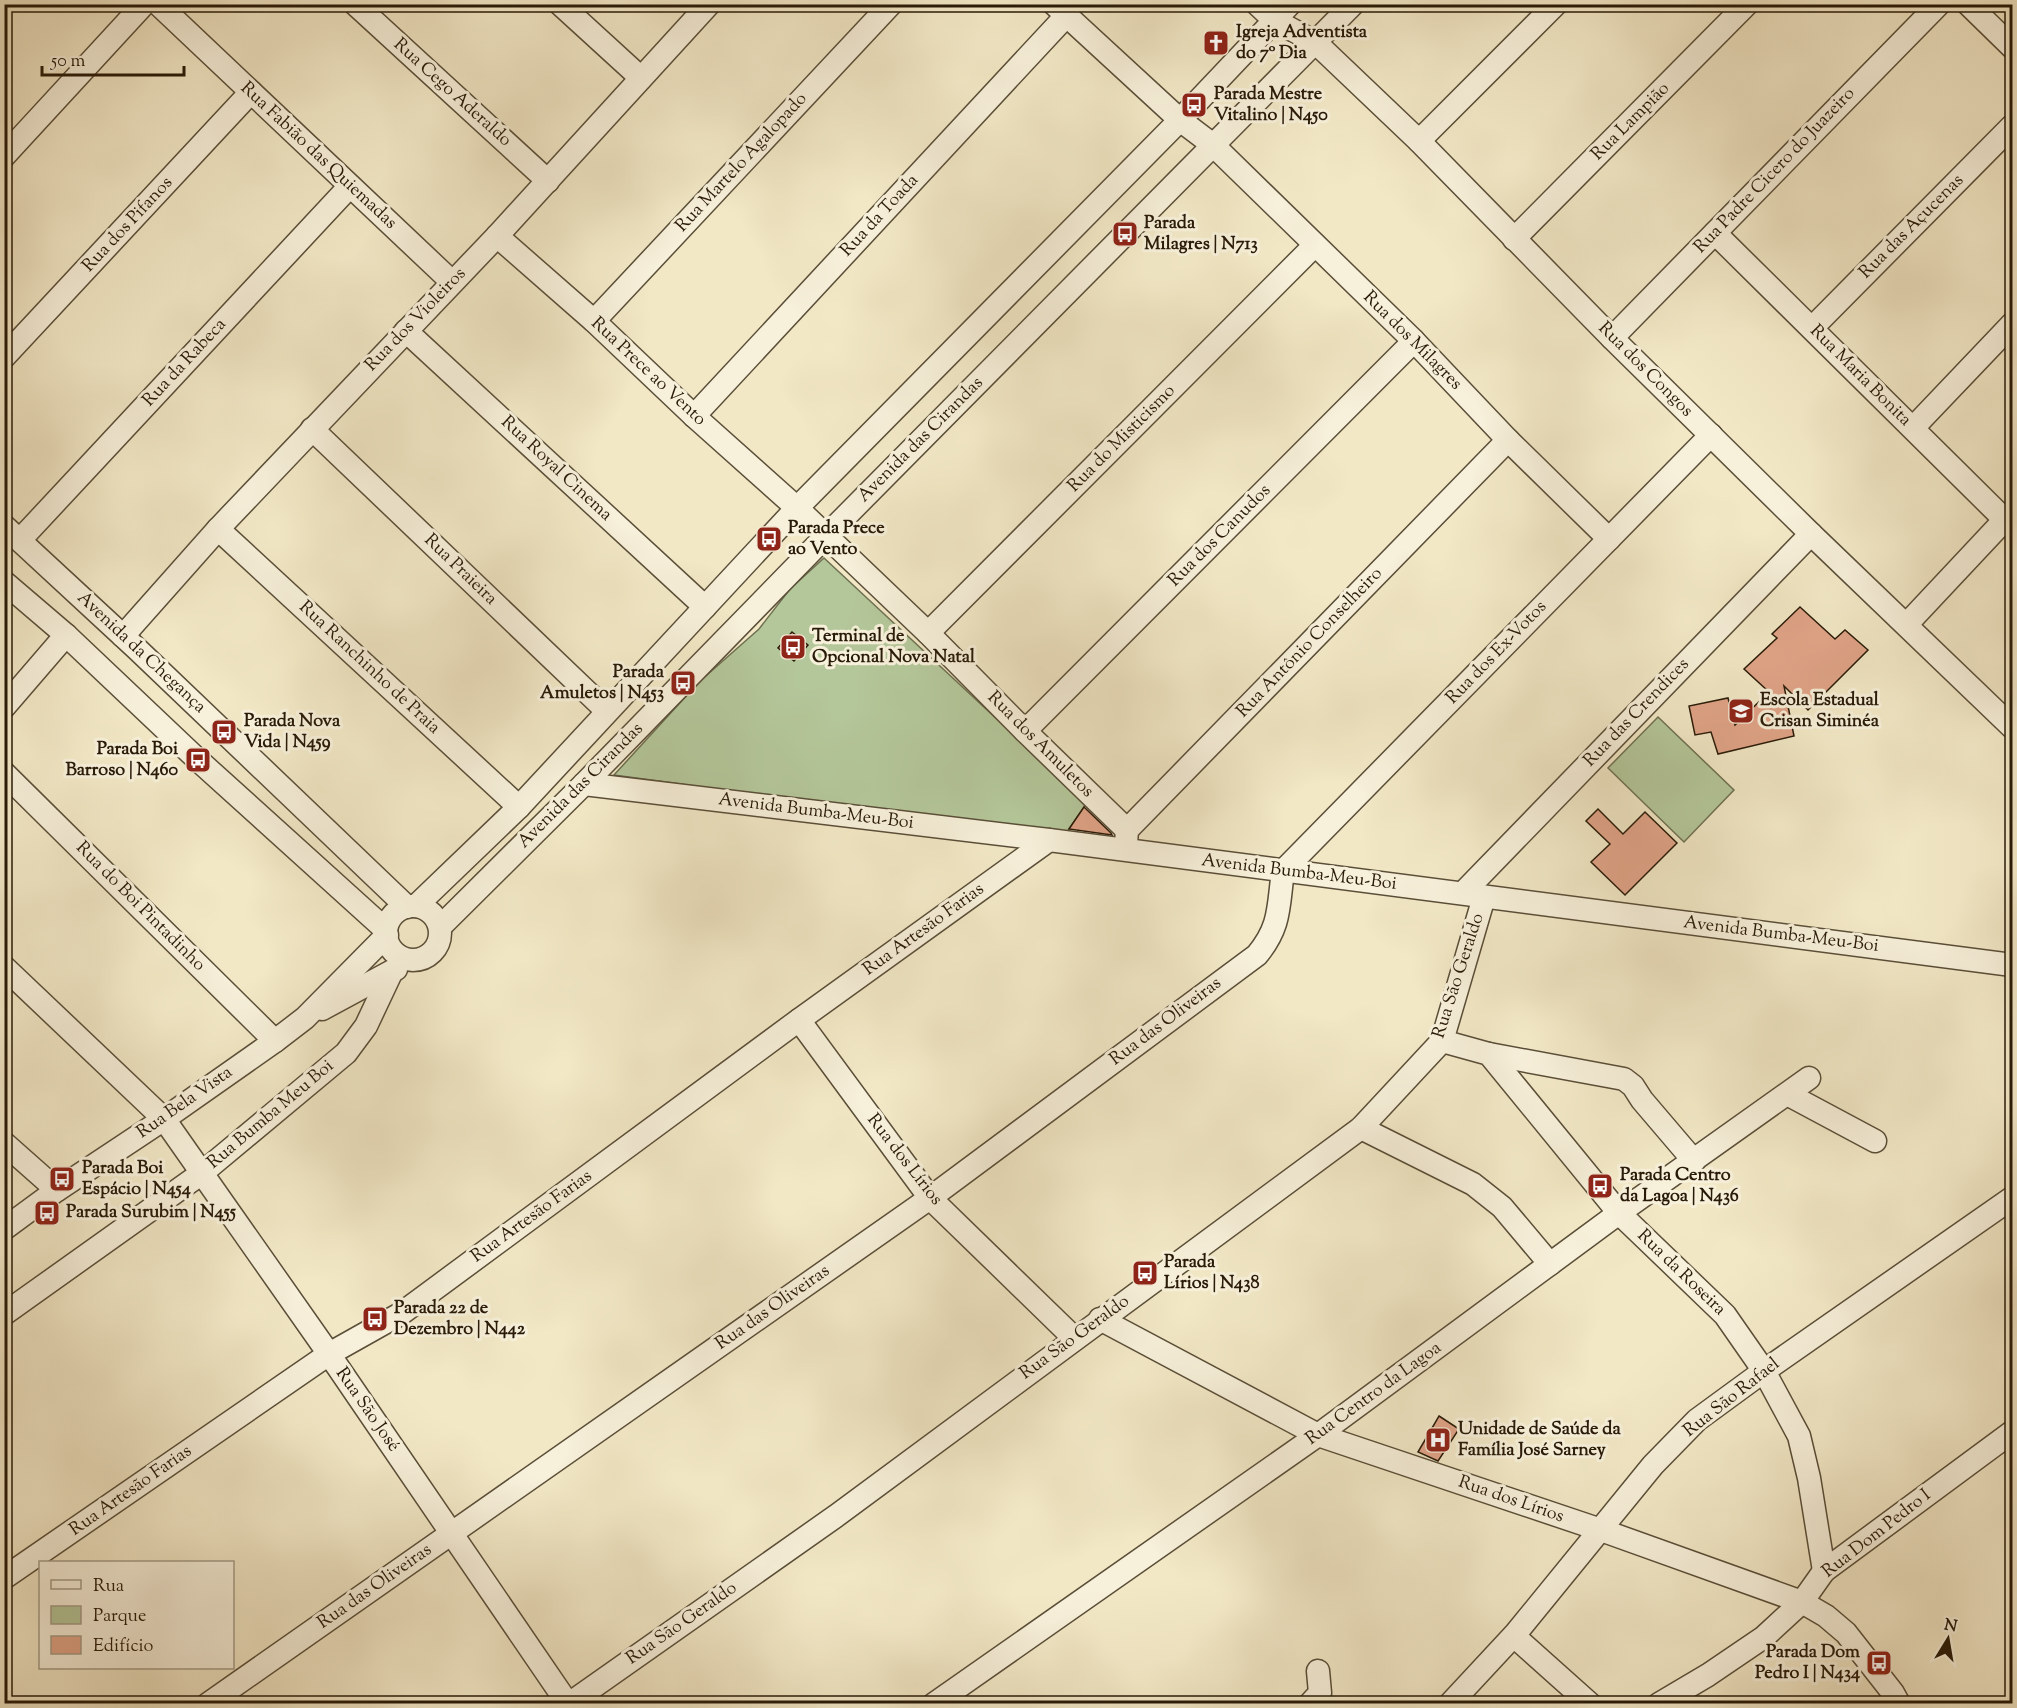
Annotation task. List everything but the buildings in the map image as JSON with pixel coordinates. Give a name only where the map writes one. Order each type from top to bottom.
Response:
[{"type":"street","points":[[4,156],[144,4]]},
{"type":"street","name":"Rua Fabião das Quiemadas","points":[[158,4],[452,282]]},
{"type":"street","name":"Rua Cego Aderaldo","points":[[355,4],[548,181]]},
{"type":"street","points":[[560,4],[642,78]]},
{"type":"street","name":"Rua dos Violeiros","points":[[123,636],[218,529],[497,236],[709,4]]},
{"type":"street","name":"Rua Martelo Agalopado","points":[[594,321],[891,4]]},
{"type":"street","name":"Rua dos Congos","points":[[1257,4],[1282,12],[1419,141],[1612,338],[1810,534],[2010,721]]},
{"type":"street","name":"Avenida das Cirandas","points":[[440,927],[584,784],[825,536],[1353,4]]},
{"type":"street","points":[[1419,141],[1556,4]]},
{"type":"street","name":"Rua Lampião","points":[[1514,239],[1747,4]]},
{"type":"street","name":"Rua Padre Cicero do Juazeiro","points":[[1612,338],[1939,4]]},
{"type":"street","points":[[1968,4],[2013,47]]},
{"type":"street","name":"Rua dos Milagres","points":[[1060,10],[1180,120],[1213,145],[1414,341],[1508,440],[1609,539]]},
{"type":"street","name":"Rua da Toada","points":[[694,416],[1060,10]]},
{"type":"street","name":"Avenida das Cirandas","points":[[411,906],[519,807],[797,508],[1180,120],[1282,12]]},
{"type":"street","name":"Rua dos Pifanos","points":[[4,357],[251,92]]},
{"type":"street","name":"Rua das Açucenas","points":[[1812,328],[2013,126]]},
{"type":"street","name":"Rua da Rabeca","points":[[12,533],[350,186]]},
{"type":"street","name":"Rua Maria Bonita","points":[[1714,233],[1914,428],[2009,516]]},
{"type":"street","name":"Rua Prece ao Vento","points":[[497,236],[594,321],[694,416],[797,508]]},
{"type":"street","name":"Rua do Misticismo","points":[[928,633],[1315,245]]},
{"type":"street","points":[[1914,428],[2013,324]]},
{"type":"street","name":"Rua Royal Cinema","points":[[406,331],[705,607]]},
{"type":"street","name":"Rua dos Canudos","points":[[1025,731],[1414,341]]},
{"type":"street","name":"Rua Praieira","points":[[312,429],[608,711]]},
{"type":"street","name":"Rua dos Ex-Votos","points":[[1283,871],[1711,435]]},
{"type":"street","name":"Rua Antônio Conselheiro","points":[[1126,841],[1508,440]]},
{"type":"street","name":"Rua dos Amuletos","points":[[797,508],[928,633],[1025,731],[1126,841]]},
{"type":"street","points":[[1907,624],[2009,516]]},
{"type":"street","name":"Rua Ranchinho de Praia","points":[[218,529],[519,807]]},
{"type":"street","name":"Avenida da Chegança","points":[[12,533],[411,906]]},
{"type":"street","name":"Rua das Crendices","points":[[1473,895],[1810,534]]},
{"type":"street","points":[[4,582],[66,635],[198,760],[387,932]]},
{"type":"street","points":[[4,707],[66,635]]},
{"type":"street","points":[[84,652],[123,636]]},
{"type":"street","points":[[109,676],[123,636]]},
{"type":"street","name":"Rua do Boi Pintadinho","points":[[4,773],[275,1041]]},
{"type":"street","name":"Avenida Bumba-Meu-Boi","points":[[584,784],[1049,840],[1126,841],[1283,871],[2013,964]]},
{"type":"street","name":"Rua Artesão Farias","points":[[4,1578],[329,1354],[402,1313],[799,1020],[1049,840]]},
{"type":"street","name":"Rua das Oliveiras","points":[[208,1704],[930,1198],[1257,955],[1269,940],[1276,925],[1283,871]]},
{"type":"street","name":"Rua São Geraldo","points":[[568,1704],[836,1516],[1361,1128],[1442,1041],[1473,895]]},
{"type":"street","points":[[305,1018],[400,966],[432,953],[439,944],[440,927],[434,914],[425,908],[411,906],[394,913],[388,922],[388,943],[400,966]]},
{"type":"street","points":[[305,1018],[387,932]]},
{"type":"street","name":"Rua Bumba Meu Boi","points":[[4,1314],[202,1173],[346,1053],[366,1026],[400,966]]},
{"type":"street","name":"Rua São José","points":[[4,967],[164,1119],[329,1354],[568,1704]]},
{"type":"street","name":"Rua Bela Vista","points":[[4,1229],[305,1018]]},
{"type":"street","name":"Rua dos Lírios","points":[[799,1020],[930,1198],[1074,1338]]},
{"type":"street","points":[[1442,1041],[1489,1054],[1624,1079],[1633,1086],[1642,1100],[1694,1161]]},
{"type":"street","name":"Rua da Roseira","points":[[1489,1054],[1619,1213],[1725,1315],[1764,1371],[1798,1436],[1809,1478],[1824,1571]]},
{"type":"street","name":"Rua Centro da Lagoa","points":[[934,1704],[1318,1435],[1619,1213],[1789,1095],[1809,1078]]},
{"type":"street","points":[[1789,1095],[1875,1141]]},
{"type":"street","points":[[1361,1128],[1473,1184],[1502,1207],[1550,1264]]},
{"type":"street","points":[[4,1143],[57,1190]]},
{"type":"street","name":"Rua São Rafael","points":[[1450,1704],[1514,1636],[1673,1443],[1698,1420],[1764,1371],[2013,1198]]},
{"type":"street","name":"Rua dos Lírios","points":[[1100,1319],[1318,1435],[1601,1530],[1802,1602],[1826,1616],[1846,1633],[1899,1704]]},
{"type":"street","name":"Rua Dom Pedro I","points":[[1659,1704],[1708,1675],[1764,1637],[1802,1602],[1824,1571],[2013,1432]]},
{"type":"street","points":[[1514,1636],[1590,1704]]},
{"type":"street","points":[[1310,1704],[1320,1693],[1318,1671]]},
{"type":"green space","points":[[824,558],[1087,803],[1064,836],[614,775],[699,682],[759,629],[790,589]]},
{"type":"green space","points":[[1658,717],[1734,790],[1684,842],[1608,768]]},
{"type":"place","name":"Igreja Adventista do 7º Dia","points":[[1216,43]]},
{"type":"place","name":"Parada Mestre Vitalino | N450","points":[[1194,105]]},
{"type":"place","name":"Parada Milagres | N713","points":[[1125,234]]},
{"type":"place","name":"Parada Prece ao Vento","points":[[769,539]]},
{"type":"place","name":"Terminal de Opcional Nova Natal","points":[[793,647]]},
{"type":"place","name":"Parada Amuletos | N453","points":[[683,683]]},
{"type":"place","name":"Escola Estadual Crisan Siminéa","points":[[1741,711]]},
{"type":"place","name":"Parada Nova Vida | N459","points":[[224,732]]},
{"type":"place","name":"Parada Boi Barroso | N460","points":[[198,760]]},
{"type":"place","name":"Parada Boi Espácio | N454","points":[[62,1179]]},
{"type":"place","name":"Parada Centro da Lagoa | N436","points":[[1600,1186]]},
{"type":"place","name":"Parada Surubim | N455","points":[[47,1213]]},
{"type":"place","name":"Parada Lírios | N438","points":[[1145,1273]]},
{"type":"place","name":"Parada 22 de Dezembro | N442","points":[[375,1319]]},
{"type":"place","name":"Unidade de Saúde da Família José Sarney","points":[[1438,1440]]},
{"type":"place","name":"Parada Dom Pedro I | N434","points":[[1879,1663]]}]
